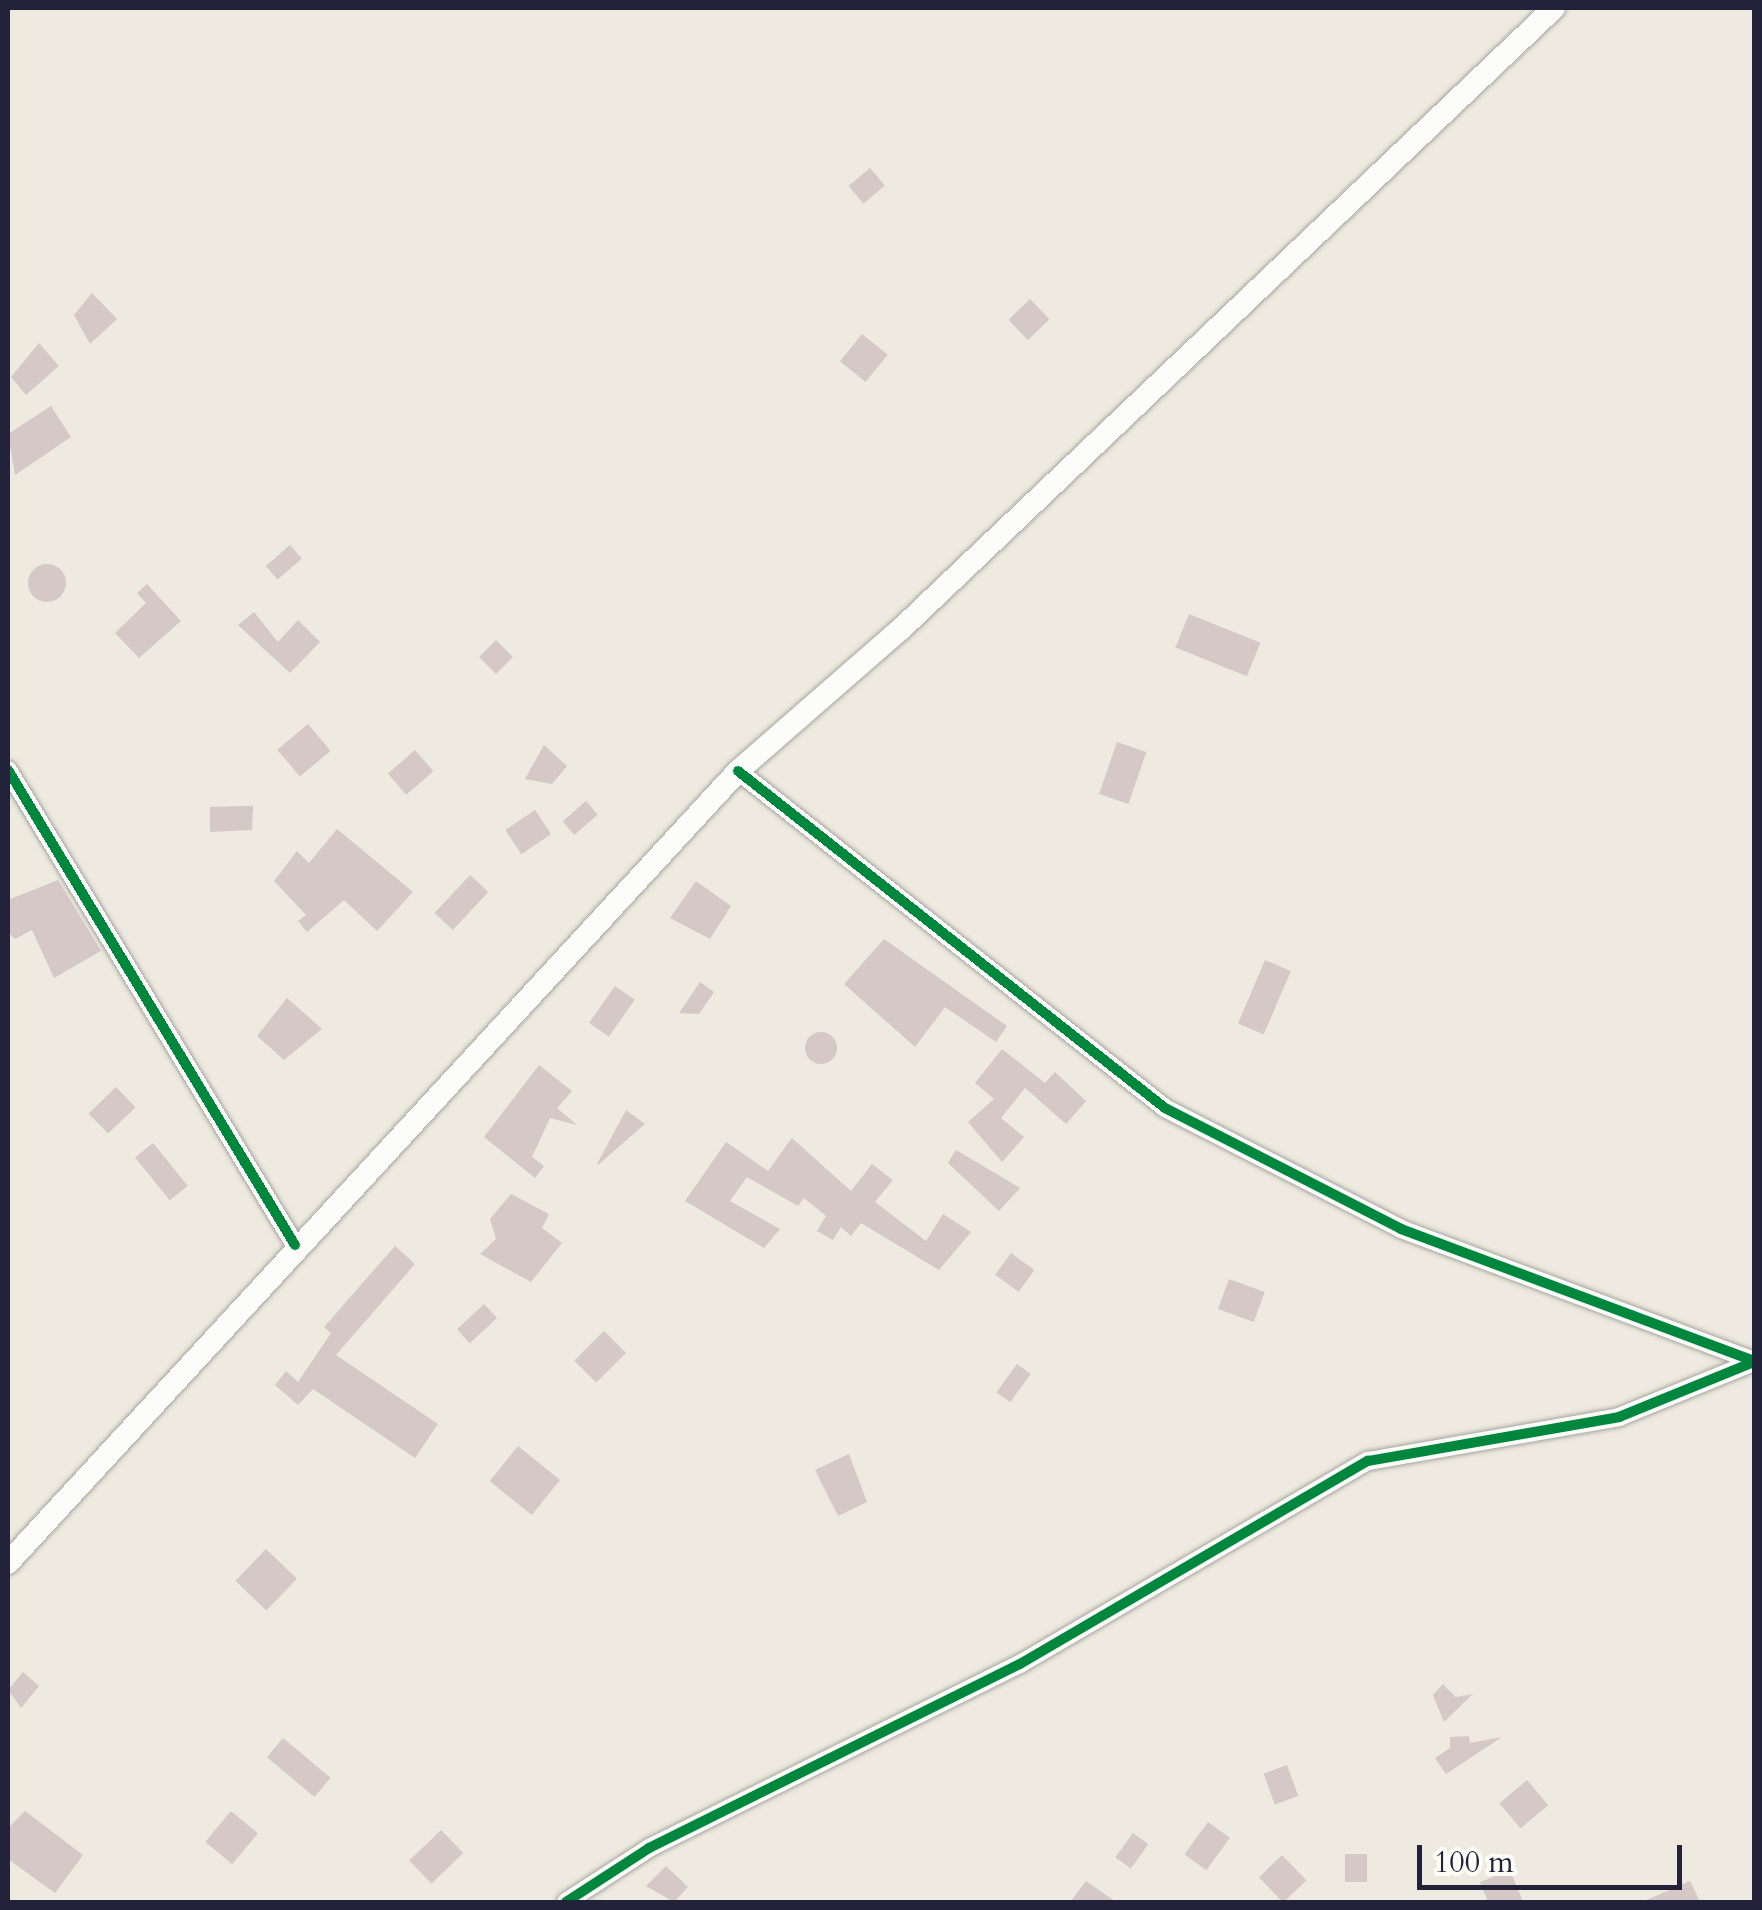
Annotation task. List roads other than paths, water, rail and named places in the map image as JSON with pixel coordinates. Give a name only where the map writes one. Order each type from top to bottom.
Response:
[{"type":"main road","points":[[8,1563],[296,1245],[738,771],[901,629],[1554,8]]},
{"type":"street","points":[[8,770],[296,1245]]},
{"type":"street","points":[[738,771],[1165,1108],[1401,1228],[1754,1361]]},
{"type":"street","points":[[566,1902],[649,1848],[1020,1664],[1368,1460],[1619,1417],[1754,1361]]}]
